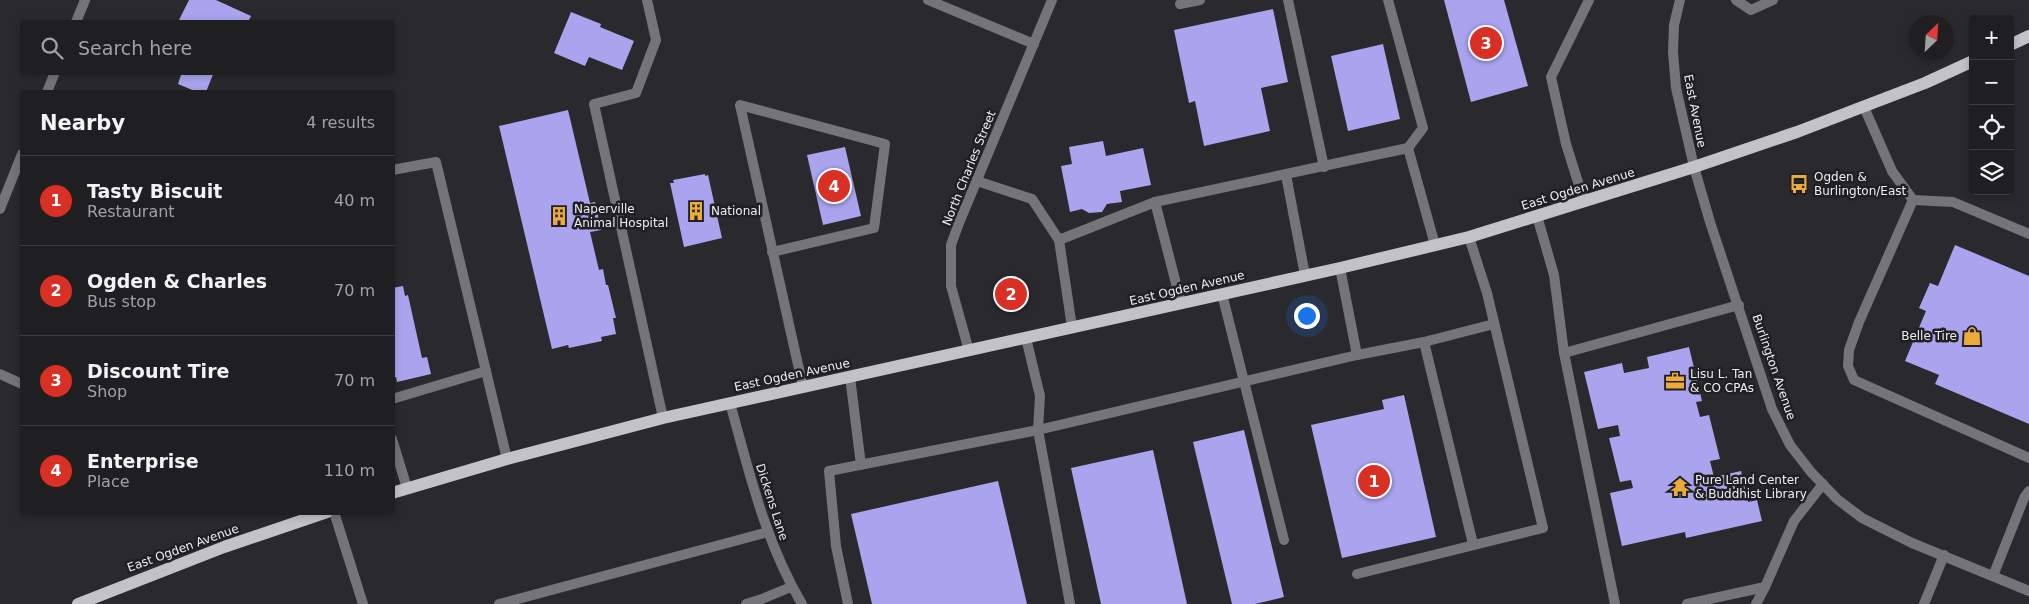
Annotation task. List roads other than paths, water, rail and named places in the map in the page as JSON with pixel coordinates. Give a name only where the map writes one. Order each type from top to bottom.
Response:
[{"type":"main road","points":[[2014,43],[2029,36]]},
{"type":"main road","name":"East Ogden Avenue","points":[[395,492],[507,459],[663,418],[1340,268],[1469,237],[1694,167],[1797,132],[1864,107],[1969,64]]},
{"type":"main road","name":"East Ogden Avenue","points":[[78,604],[224,547],[318,515]]},
{"type":"street","points":[[77,20],[85,0]]},
{"type":"street","points":[[647,0],[656,40],[636,93],[594,104],[663,418]]},
{"type":"street","points":[[928,0],[1034,44]]},
{"type":"street","name":"North Charles Street","points":[[969,351],[951,286],[951,245],[1052,0]]},
{"type":"street","points":[[1180,4],[1200,0]]},
{"type":"street","points":[[1288,0],[1324,167]]},
{"type":"street","points":[[1059,240],[1155,202],[1408,148],[1423,128],[1388,0]]},
{"type":"street","points":[[1584,201],[1566,144],[1551,77],[1589,0]]},
{"type":"street","name":"East Avenue","points":[[1680,0],[1674,25],[1673,52],[1676,88],[1694,167]]},
{"type":"street","points":[[1736,0],[1751,10],[1773,0]]},
{"type":"street","points":[[48,90],[55,75]]},
{"type":"street","points":[[772,252],[874,228],[885,144],[740,105],[772,252],[803,387]]},
{"type":"street","points":[[1864,107],[1892,171],[1912,200]]},
{"type":"street","points":[[1408,148],[1435,245]]},
{"type":"street","points":[[0,210],[20,159]]},
{"type":"street","points":[[395,169],[436,162],[507,459]]},
{"type":"street","name":"Burlington Avenue","points":[[1694,167],[1710,222],[1772,409],[1790,445],[1823,484],[1862,518],[1912,543],[2029,591]]},
{"type":"street","points":[[1286,175],[1305,275]]},
{"type":"street","points":[[977,181],[1032,199],[1059,240],[1072,327]]},
{"type":"street","points":[[1912,200],[1954,202],[2029,234]]},
{"type":"street","points":[[1912,200],[1859,322],[1849,350],[1848,366],[1854,380],[2029,458]]},
{"type":"street","points":[[1155,202],[1181,303]]},
{"type":"street","points":[[1537,216],[1554,275],[1564,353],[1615,604]]},
{"type":"street","points":[[1357,574],[1543,528],[1487,294],[1469,237]]},
{"type":"street","points":[[1340,268],[1358,355]]},
{"type":"street","points":[[1222,294],[1284,540]]},
{"type":"street","points":[[1564,353],[1739,305]]},
{"type":"street","points":[[848,604],[836,546],[829,471],[1038,430],[1358,355],[1424,342],[1494,324]]},
{"type":"street","points":[[1026,338],[1040,396],[1038,430],[1070,604]]},
{"type":"street","points":[[1424,342],[1473,544]]},
{"type":"street","points":[[395,398],[486,371]]},
{"type":"street","points":[[0,374],[20,383]]},
{"type":"street","points":[[850,377],[860,465]]},
{"type":"street","name":"Dickens Lane","points":[[730,403],[768,532],[791,587],[802,604]]},
{"type":"street","points":[[395,449],[407,488]]},
{"type":"street","points":[[1756,604],[1794,521],[1823,484]]},
{"type":"street","points":[[1993,576],[2024,498],[2029,491]]},
{"type":"street","points":[[335,515],[364,604]]},
{"type":"street","points":[[499,604],[768,532]]},
{"type":"street","points":[[1924,604],[1944,556]]},
{"type":"street","points":[[746,604],[791,587]]},
{"type":"street","points":[[1687,604],[1764,587]]},
{"type":"place","name":"Discount Tire","points":[[1486,43]]},
{"type":"place","name":"Ogden & Burlington/East","points":[[1799,184]]},
{"type":"place","name":"Enterprise","points":[[834,186]]},
{"type":"place","name":"National","points":[[696,211]]},
{"type":"place","name":"Naperville Animal Hospital","points":[[559,216]]},
{"type":"place","name":"Ogden & Charles","points":[[1011,294]]},
{"type":"place","name":"Belle Tire","points":[[1972,336]]},
{"type":"place","name":"Lisu L. Tan & CO CPAs","points":[[1675,381]]},
{"type":"place","name":"Tasty Biscuit","points":[[1374,481]]},
{"type":"place","name":"Pure Land Center & Buddhist Library","points":[[1680,487]]}]
